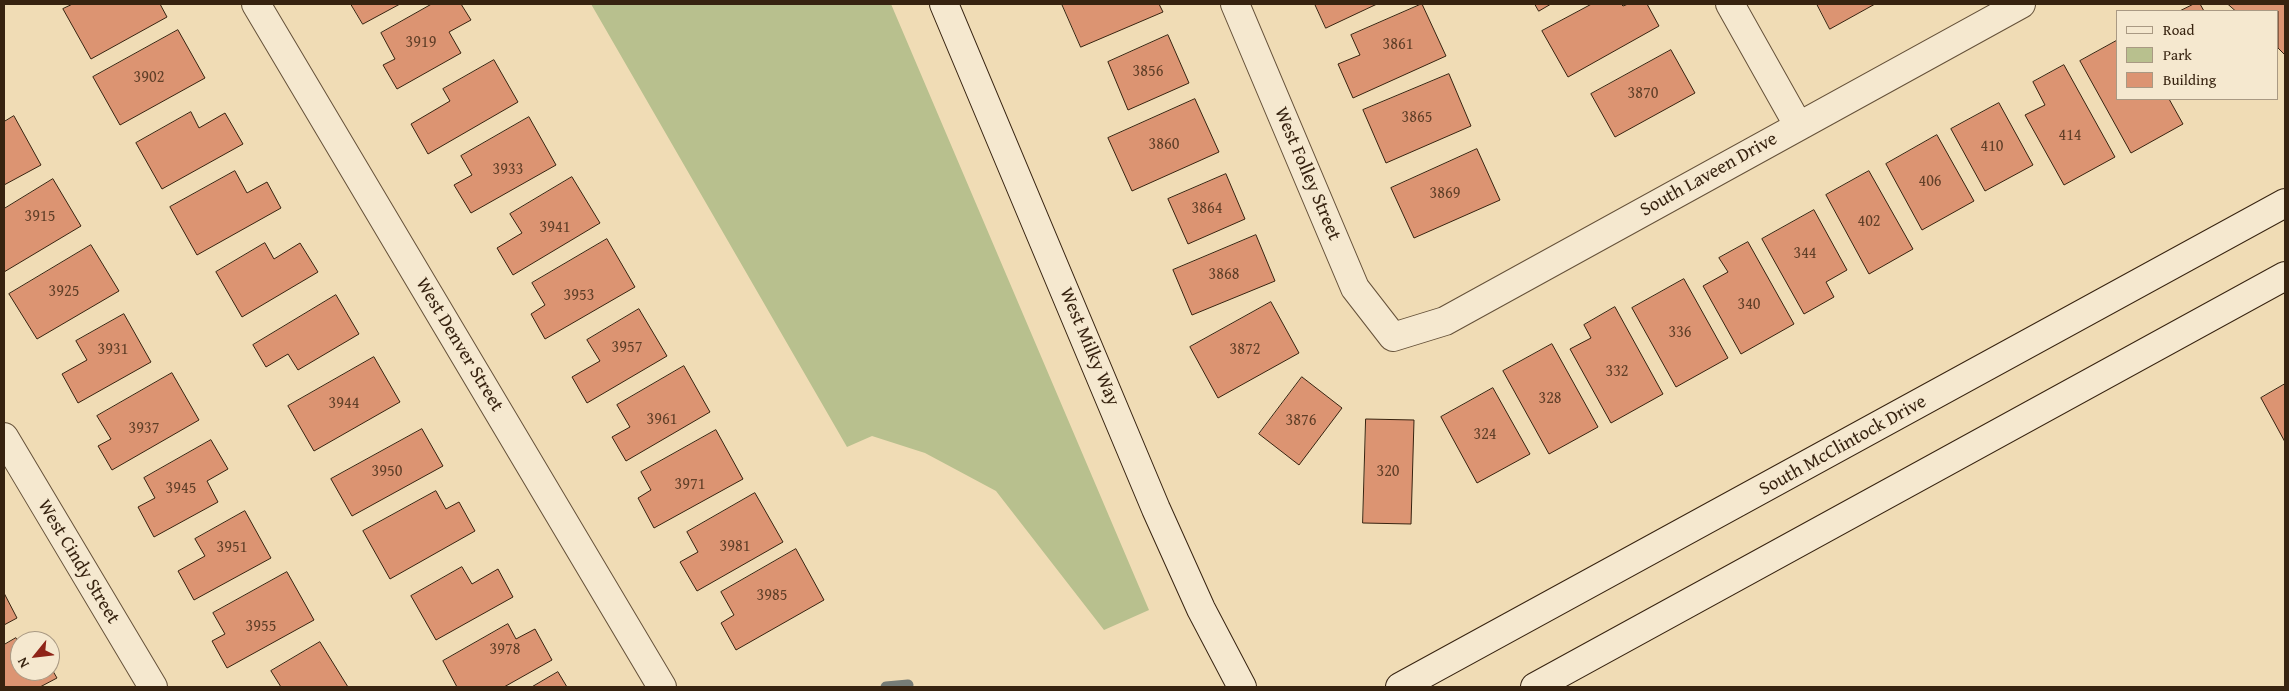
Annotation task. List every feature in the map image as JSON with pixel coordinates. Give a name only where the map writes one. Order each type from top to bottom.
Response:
[{"type":"street","name":"West Denver Street","points":[[256,4],[662,687]]},
{"type":"street","name":"West Milky Way","points":[[944,4],[1156,508],[1201,609],[1242,687]]},
{"type":"street","name":"West Folley Street","points":[[1235,4],[1355,288],[1393,336]]},
{"type":"street","points":[[1730,4],[1798,126]]},
{"type":"street","name":"South Laveen Drive","points":[[1393,336],[1445,321],[2020,4]]},
{"type":"street","name":"South McClintock Drive","points":[[1400,687],[2285,203]]},
{"type":"street","points":[[1535,687],[2285,276]]},
{"type":"street","name":"West Cindy Street","points":[[4,437],[153,687]]},
{"type":"green space","points":[[591,4],[891,4],[1149,610],[1104,630],[996,491],[925,453],[872,436],[847,447]]},
{"type":"building","points":[[73,4],[160,4],[167,17],[91,59],[63,9]]},
{"type":"building","points":[[351,4],[400,4],[363,24]]},
{"type":"building","points":[[432,4],[461,4],[471,20],[449,32],[461,53],[397,89],[383,65],[395,59],[381,33]]},
{"type":"building","points":[[1062,4],[1159,4],[1163,12],[1081,47]]},
{"type":"building","points":[[1315,4],[1377,4],[1326,28]]},
{"type":"building","points":[[1422,4],[1446,56],[1353,98],[1338,64],[1360,55],[1351,35]]},
{"type":"building","points":[[1535,4],[1551,4],[1539,11]]},
{"type":"building","points":[[1592,4],[1621,4],[1623,6],[1628,4],[1647,4],[1659,26],[1568,77],[1542,31]]},
{"type":"building","points":[[1817,4],[1875,4],[1830,29]]},
{"type":"building","points":[[2194,4],[2200,4],[2203,10],[2182,10]]},
{"type":"building","points":[[2228,4],[2285,4],[2285,55],[2279,49],[2279,10],[2235,10]]},
{"type":"building","points":[[178,30],[205,78],[120,125],[93,77]]},
{"type":"building","points":[[1168,35],[1189,83],[1128,110],[1108,62]]},
{"type":"building","points":[[2116,41],[2116,100],[2170,100],[2183,124],[2131,153],[2080,61]]},
{"type":"building","points":[[1671,50],[1695,93],[1615,137],[1591,94]]},
{"type":"building","points":[[494,60],[518,102],[428,154],[411,124],[450,101],[443,89]]},
{"type":"building","points":[[2064,65],[2115,157],[2064,185],[2025,115],[2045,105],[2033,82]]},
{"type":"building","points":[[1449,74],[1471,126],[1386,163],[1363,110]]},
{"type":"building","points":[[1195,99],[1219,152],[1132,191],[1108,138]]},
{"type":"building","points":[[1999,103],[2033,165],[1985,191],[1951,129]]},
{"type":"building","points":[[191,112],[199,128],[225,113],[243,144],[162,189],[136,143]]},
{"type":"building","points":[[14,116],[41,165],[4,185],[4,122]]},
{"type":"building","points":[[529,117],[556,165],[471,213],[454,185],[472,175],[461,156]]},
{"type":"building","points":[[1937,135],[1974,201],[1922,230],[1886,164]]},
{"type":"building","points":[[1477,149],[1500,200],[1414,238],[1391,188]]},
{"type":"building","points":[[235,171],[247,193],[267,182],[281,208],[197,255],[170,207]]},
{"type":"building","points":[[1869,171],[1913,249],[1869,274],[1826,195]]},
{"type":"building","points":[[1226,174],[1245,219],[1188,244],[1168,199]]},
{"type":"building","points":[[572,177],[600,223],[513,275],[497,248],[522,233],[510,214]]},
{"type":"building","points":[[53,179],[81,226],[4,272],[4,209]]},
{"type":"building","points":[[1814,210],[1847,270],[1826,282],[1834,297],[1804,314],[1762,239]]},
{"type":"building","points":[[1256,235],[1275,281],[1192,315],[1173,270]]},
{"type":"building","points":[[607,239],[635,287],[545,339],[531,314],[545,305],[532,283]]},
{"type":"building","points":[[1748,242],[1794,324],[1741,354],[1703,286],[1728,272],[1719,258]]},
{"type":"building","points":[[265,243],[274,259],[300,243],[318,272],[242,317],[216,272]]},
{"type":"building","points":[[91,245],[119,291],[37,339],[9,294]]},
{"type":"building","points":[[1684,279],[1728,358],[1676,387],[1632,308]]},
{"type":"building","points":[[336,295],[359,334],[298,370],[288,354],[266,367],[253,345]]},
{"type":"building","points":[[1271,302],[1299,353],[1218,398],[1190,347]]},
{"type":"building","points":[[1615,307],[1663,394],[1611,423],[1570,349],[1591,338],[1584,325]]},
{"type":"building","points":[[639,309],[667,356],[587,403],[572,377],[600,361],[587,340]]},
{"type":"building","points":[[124,314],[151,362],[78,403],[62,374],[87,360],[76,341]]},
{"type":"building","points":[[1552,344],[1598,427],[1549,454],[1503,371]]},
{"type":"building","points":[[374,357],[400,402],[314,451],[288,406]]},
{"type":"building","points":[[684,366],[710,412],[626,461],[612,437],[630,427],[617,405]]},
{"type":"building","points":[[172,373],[199,420],[112,470],[98,446],[111,439],[97,416]]},
{"type":"building","points":[[1302,377],[1342,408],[1299,465],[1259,434]]},
{"type":"building","points":[[2285,384],[2285,442],[2261,398]]},
{"type":"building","points":[[1493,388],[1530,454],[1477,483],[1441,417]]},
{"type":"building","points":[[1366,419],[1414,420],[1411,524],[1363,523]]},
{"type":"building","points":[[422,429],[443,466],[352,516],[331,479]]},
{"type":"building","points":[[716,430],[743,479],[654,528],[638,498],[651,490],[641,472]]},
{"type":"building","points":[[211,440],[228,469],[207,481],[218,502],[154,537],[138,507],[155,498],[144,478]]},
{"type":"building","points":[[436,491],[446,509],[459,502],[475,531],[390,579],[363,531]]},
{"type":"building","points":[[755,493],[783,542],[697,591],[680,562],[698,552],[687,532]]},
{"type":"building","points":[[245,511],[271,558],[194,600],[178,571],[205,556],[195,539]]},
{"type":"building","points":[[796,549],[824,600],[736,650],[721,623],[734,615],[721,592]]},
{"type":"building","points":[[462,567],[472,584],[498,569],[513,597],[436,640],[411,596]]},
{"type":"building","points":[[287,572],[314,620],[227,668],[212,641],[225,634],[213,613]]},
{"type":"building","points":[[4,593],[17,618],[4,625]]},
{"type":"building","points":[[508,624],[516,639],[535,629],[552,660],[504,687],[457,687],[443,661]]},
{"type":"building","points":[[10,642],[10,681],[51,681],[40,687],[4,687],[4,645]]},
{"type":"building","points":[[320,642],[348,687],[281,687],[271,671]]},
{"type":"building","points":[[558,672],[567,687],[532,687]]},
{"type":"waterway","points":[[886,687],[908,685]]}]
